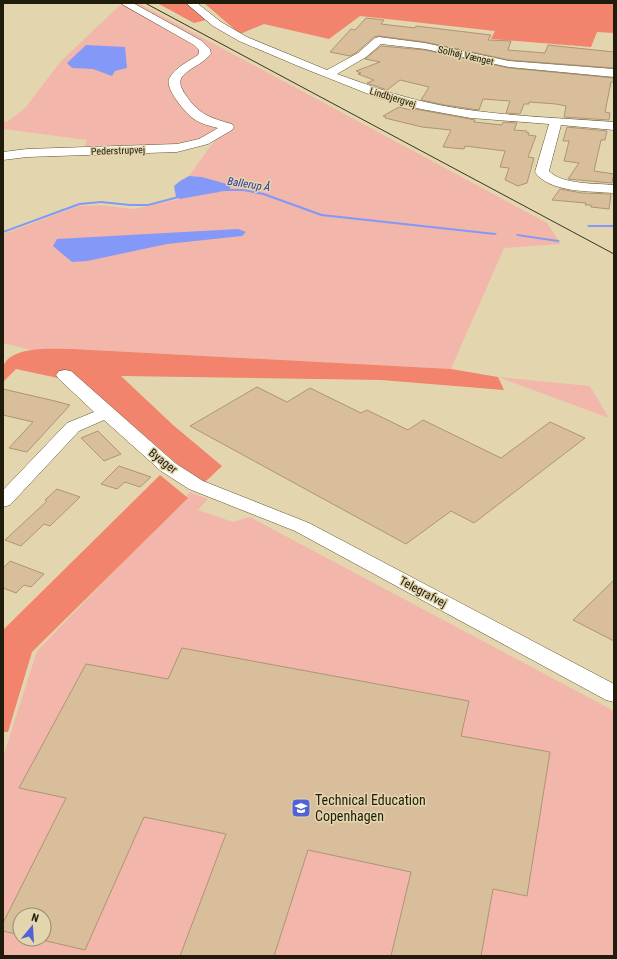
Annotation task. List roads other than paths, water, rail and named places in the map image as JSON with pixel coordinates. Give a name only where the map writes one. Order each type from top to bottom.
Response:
[{"type":"street","name":"Pederstrupvej","points":[[3,156],[27,153],[177,148],[200,144],[211,139],[228,127],[197,117],[188,109],[174,86],[175,78],[180,72],[201,59],[205,54],[204,49],[198,43],[125,3]]},
{"type":"street","name":"Lindbjergvej","points":[[191,3],[217,24],[243,38],[380,94],[445,110],[471,114],[614,126]]},
{"type":"street","name":"Solhøj Vænget","points":[[328,74],[362,55],[379,40],[425,46],[509,64],[614,73]]},
{"type":"street","points":[[556,121],[542,172],[544,176],[549,180],[560,183],[614,189]]},
{"type":"street","name":"Byager","points":[[65,375],[168,467],[196,485],[227,498]]},
{"type":"street","points":[[3,501],[72,427],[106,413]]},
{"type":"street","name":"Telegrafvej","points":[[227,498],[302,527],[614,694]]},
{"type":"water","points":[[86,45],[125,47],[127,68],[115,71],[112,76],[93,69],[72,68],[67,63]]},
{"type":"water","points":[[189,176],[202,177],[230,185],[230,190],[180,199],[176,197],[174,186]]},
{"type":"water","points":[[238,229],[246,232],[242,236],[167,244],[87,261],[72,262],[53,246],[57,239]]},
{"type":"waterway","name":"Ballerup Å","points":[[223,190],[243,190],[264,194],[321,215],[495,234]]},
{"type":"waterway","name":"Ballerup Å","points":[[3,232],[79,204],[101,202],[148,205],[182,196]]},
{"type":"waterway","name":"Ballerup Å","points":[[589,226],[614,226]]},
{"type":"waterway","points":[[518,235],[558,241]]},
{"type":"tram line","points":[[145,3],[614,254]]},
{"type":"place","name":"Technical Education Copenhagen","points":[[301,808]]}]
